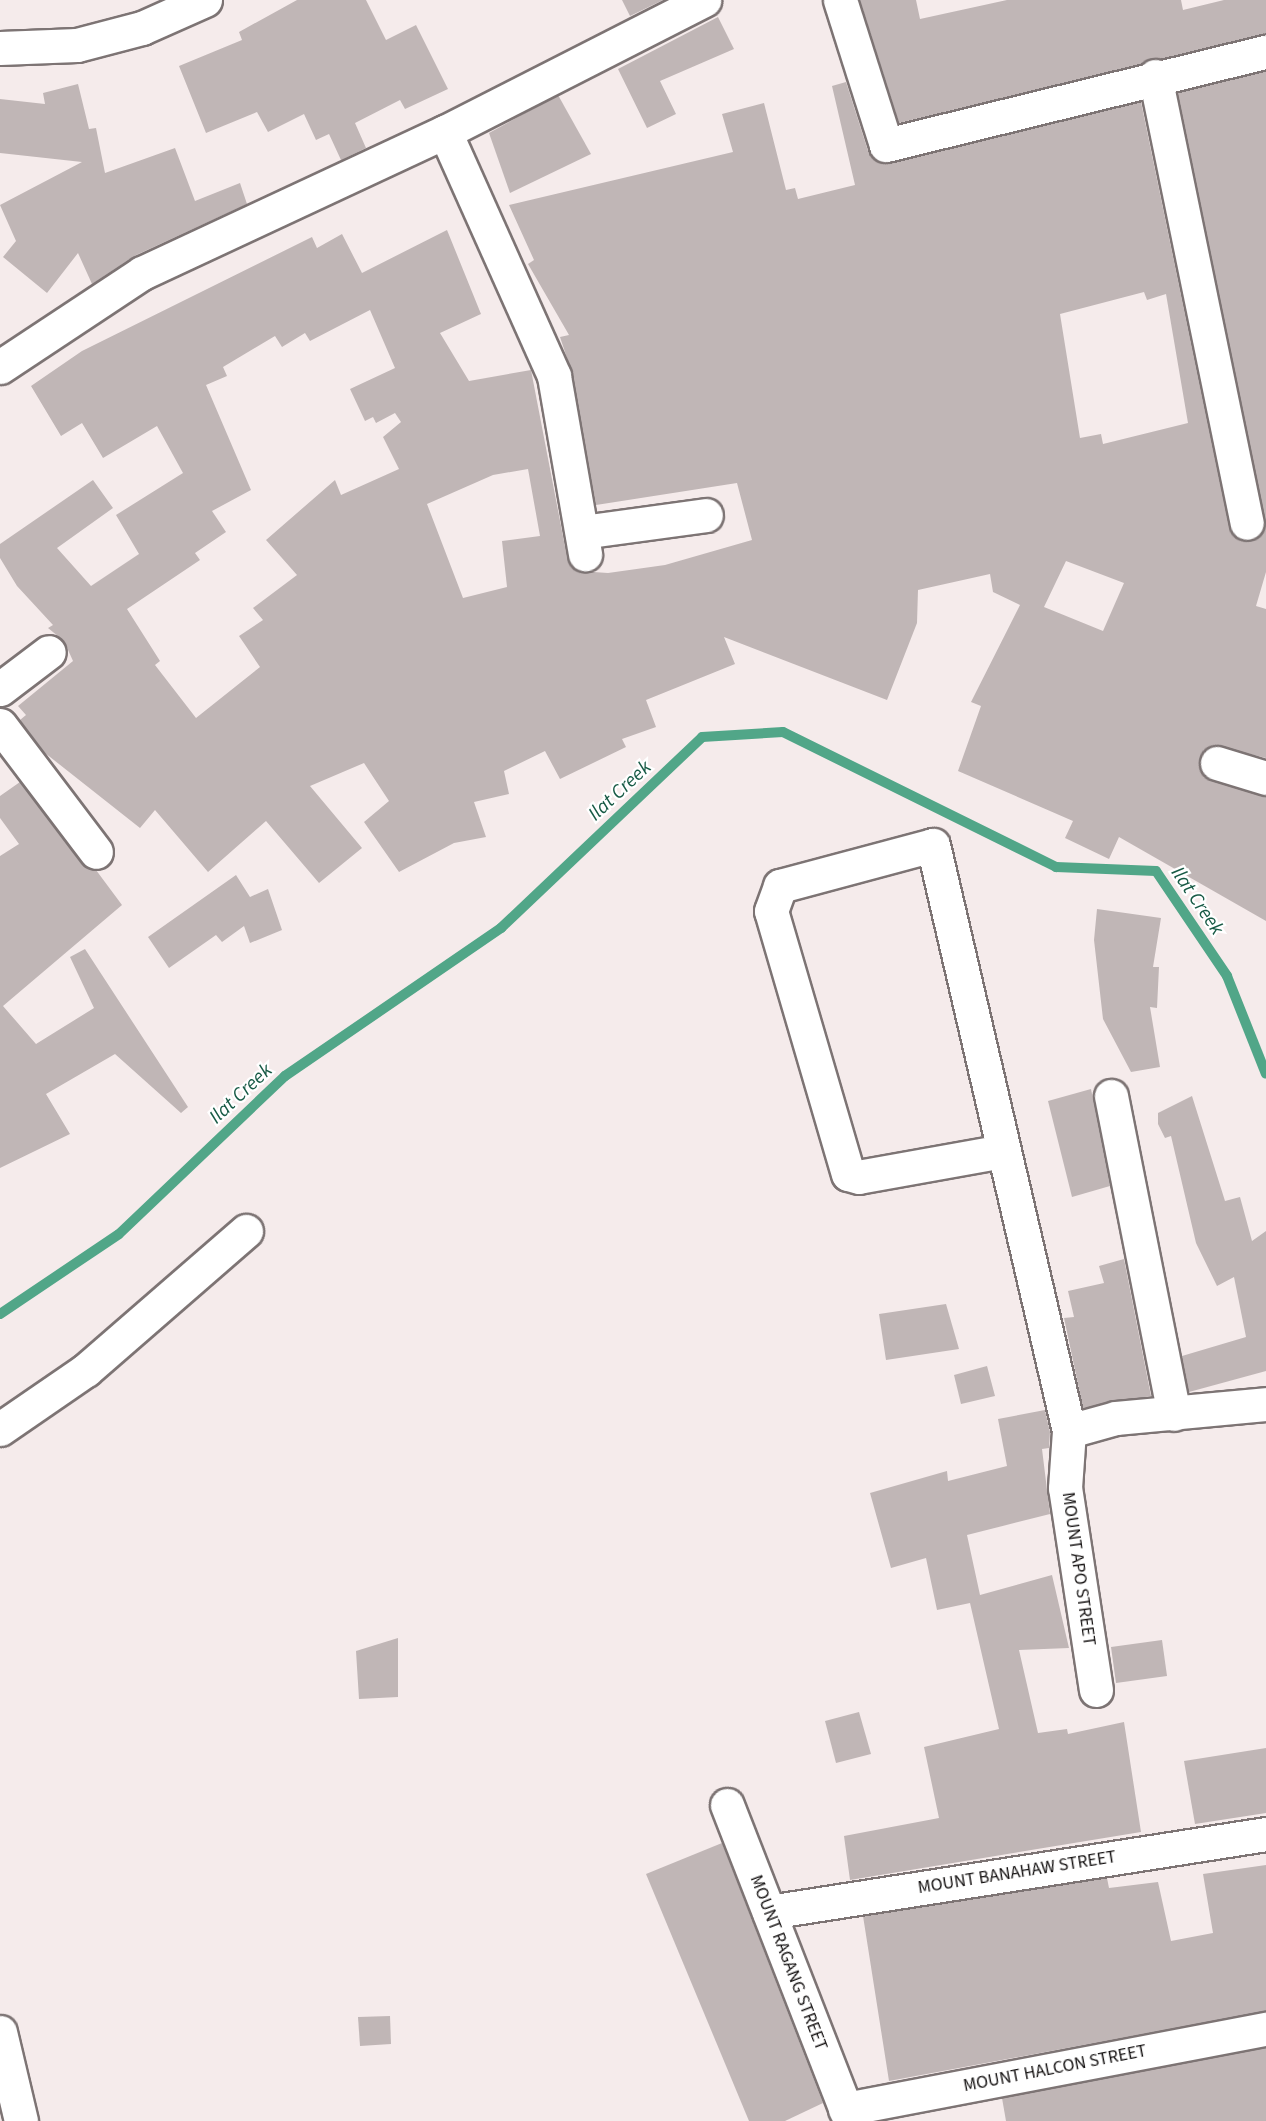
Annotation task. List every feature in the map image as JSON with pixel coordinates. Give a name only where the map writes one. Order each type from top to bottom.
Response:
[{"type":"street","points":[[0,48],[76,45],[142,28],[206,0]]},
{"type":"street","points":[[0,368],[142,273],[445,132],[704,0]]},
{"type":"street","points":[[840,0],[886,145],[1155,76],[1266,52]]},
{"type":"street","points":[[1155,76],[1247,523]]},
{"type":"street","points":[[445,132],[554,376],[583,543],[706,515]]},
{"type":"street","points":[[0,689],[48,652]]},
{"type":"street","points":[[0,725],[96,852]]},
{"type":"street","points":[[1217,763],[1266,778]]},
{"type":"street","name":"MOUNT APO STREET","points":[[1003,1151],[859,1177],[848,1174],[771,911],[780,886],[933,845],[1069,1431],[1065,1488],[1095,1690]]},
{"type":"street","points":[[1111,1096],[1174,1414]]},
{"type":"street","points":[[0,1429],[86,1371],[246,1232]]},
{"type":"street","points":[[1069,1431],[1116,1418],[1266,1404]]},
{"type":"street","name":"MOUNT RAGANG STREET","points":[[727,1805],[847,2115]]},
{"type":"street","name":"MOUNT BANAHAW STREET","points":[[769,1912],[1266,1834]]},
{"type":"street","name":"MOUNT HALCON STREET","points":[[847,2115],[1266,2029]]},
{"type":"street","points":[[0,2032],[21,2121]]},
{"type":"building","points":[[297,0],[366,0],[386,40],[416,25],[448,89],[405,109],[400,100],[355,123],[366,148],[341,160],[329,134],[316,140],[304,114],[268,132],[257,112],[206,133],[179,66],[242,40],[239,32]]},
{"type":"building","points":[[622,0],[663,0],[630,16]]},
{"type":"building","points":[[860,0],[916,0],[920,19],[1007,0],[1181,0],[1183,10],[1224,0],[1266,0],[1266,34],[899,123]]},
{"type":"building","points":[[718,17],[734,49],[660,81],[676,114],[647,128],[618,69]]},
{"type":"building","points":[[1266,71],[1266,572],[1256,606],[1266,609],[1266,758],[1213,745],[1204,750],[1199,767],[1212,781],[1266,796],[1266,921],[1119,837],[1109,859],[1065,838],[1073,821],[958,771],[981,706],[971,702],[1020,605],[993,592],[990,574],[918,590],[917,623],[887,700],[724,637],[735,664],[646,700],[656,727],[622,739],[626,747],[560,779],[545,751],[504,771],[509,794],[474,802],[486,837],[454,843],[399,872],[364,822],[389,801],[364,763],[310,786],[362,848],[319,883],[266,821],[208,872],[155,810],[140,828],[45,753],[20,720],[26,715],[18,706],[73,661],[64,641],[48,628],[53,625],[17,586],[0,558],[0,544],[93,480],[113,508],[57,548],[91,586],[139,554],[116,515],[183,473],[157,426],[103,458],[82,423],[61,436],[31,386],[82,351],[312,237],[317,248],[342,234],[362,273],[447,230],[481,314],[440,333],[469,381],[531,370],[567,557],[578,571],[608,573],[665,565],[752,540],[737,483],[596,505],[572,373],[560,337],[569,335],[528,264],[534,260],[509,205],[733,152],[722,114],[764,103],[786,190],[795,188],[798,199],[855,185],[832,86],[846,82],[868,151],[882,163],[1141,102],[1229,527],[1241,541],[1259,537],[1265,519],[1178,93]],"holes":[[[1144,292],[1147,300],[1166,294],[1188,423],[1103,444],[1101,434],[1080,438],[1060,314]],[[370,310],[395,368],[350,389],[365,421],[373,417],[376,423],[395,413],[401,422],[383,437],[399,469],[341,495],[335,480],[266,540],[297,575],[253,608],[263,620],[239,636],[260,667],[196,718],[155,665],[160,661],[127,609],[200,560],[195,553],[226,532],[212,511],[251,490],[206,385],[227,376],[223,367],[275,336],[282,347],[305,333],[310,341]],[[528,469],[540,536],[502,541],[507,587],[463,598],[427,504],[493,475]],[[1066,561],[1124,583],[1103,631],[1044,607]]]},
{"type":"building","points":[[78,84],[89,129],[96,128],[105,173],[175,148],[195,201],[240,183],[247,204],[134,256],[92,284],[78,253],[47,293],[3,257],[16,241],[0,205],[82,162],[0,153],[0,99],[45,104],[43,93]]},
{"type":"building","points":[[558,95],[591,154],[510,193],[489,133]]},
{"type":"building","points":[[20,782],[81,863],[96,870],[122,905],[3,1006],[36,1044],[94,1008],[70,957],[85,949],[188,1107],[181,1113],[115,1054],[46,1094],[70,1134],[0,1168],[0,856],[19,844],[0,818],[0,796]]},
{"type":"building","points":[[236,875],[250,897],[268,889],[282,930],[250,943],[244,926],[222,942],[216,935],[169,968],[148,937]]},
{"type":"building","points":[[1097,909],[1161,918],[1153,967],[1159,967],[1157,1008],[1150,1007],[1160,1067],[1131,1072],[1103,1019],[1094,940]]},
{"type":"building","points":[[1091,1089],[1110,1186],[1072,1197],[1048,1101]]},
{"type":"building","points":[[1192,1096],[1225,1201],[1240,1197],[1252,1241],[1266,1231],[1266,1371],[1189,1392],[1182,1356],[1246,1337],[1234,1277],[1217,1286],[1196,1243],[1171,1136],[1165,1138],[1158,1124],[1158,1113]]},
{"type":"building","points":[[1124,1259],[1151,1396],[1083,1408],[1064,1318],[1074,1317],[1068,1291],[1104,1283],[1099,1266]]},
{"type":"building","points":[[946,1304],[959,1349],[886,1360],[879,1314]]},
{"type":"building","points":[[987,1366],[995,1396],[961,1404],[954,1375]]},
{"type":"building","points":[[1045,1410],[1050,1432],[1049,1448],[1042,1449],[1050,1514],[967,1535],[980,1595],[1052,1575],[1069,1648],[1019,1650],[1038,1733],[1067,1729],[1068,1734],[1124,1722],[1141,1832],[850,1880],[844,1836],[939,1818],[924,1747],[999,1729],[970,1603],[937,1610],[926,1558],[891,1568],[870,1493],[947,1471],[948,1481],[1007,1466],[998,1419]]},
{"type":"building","points":[[398,1638],[398,1697],[359,1699],[356,1651]]},
{"type":"building","points":[[1162,1640],[1167,1676],[1116,1683],[1111,1647]]},
{"type":"building","points":[[859,1712],[871,1754],[836,1763],[825,1721]]},
{"type":"building","points":[[1266,1748],[1266,1813],[1195,1824],[1184,1761]]},
{"type":"building","points":[[722,1843],[823,2103],[785,2121],[749,2121],[646,1874]]},
{"type":"building","points":[[1266,1865],[1266,2011],[889,2081],[863,1916],[1107,1878],[1109,1888],[1158,1882],[1171,1941],[1213,1933],[1203,1874]]},
{"type":"building","points":[[390,2016],[391,2044],[360,2046],[358,2017]]},
{"type":"building","points":[[1266,2048],[1266,2121],[1006,2121],[1002,2098]]},
{"type":"waterway","name":"Ilat Creek","points":[[0,1314],[119,1234],[285,1076],[501,928],[702,737],[783,732],[1056,867],[1156,871],[1227,976],[1266,1074]]}]
